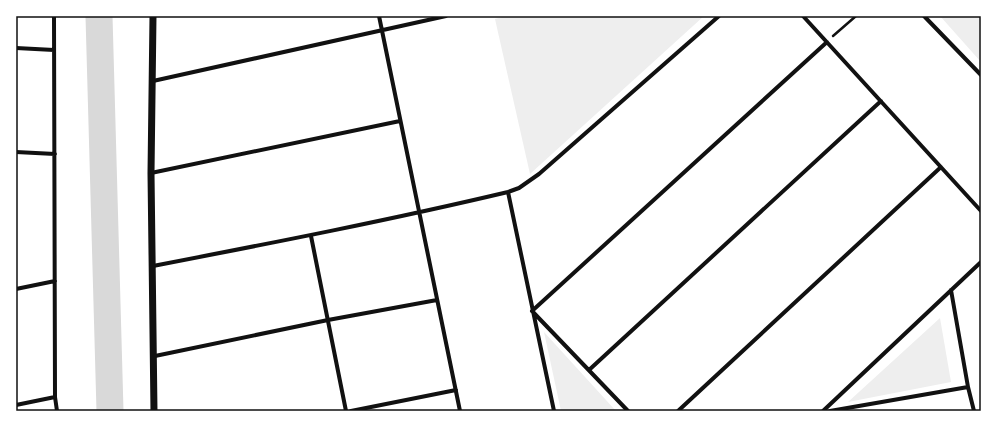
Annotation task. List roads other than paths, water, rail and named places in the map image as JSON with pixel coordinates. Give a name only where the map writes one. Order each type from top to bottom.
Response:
[{"type":"street","points":[[54,16],[57,411]]},
{"type":"street","points":[[153,16],[151,173],[155,356],[154,411]]},
{"type":"street","points":[[378,16],[460,411]]},
{"type":"street","points":[[153,81],[446,16]]},
{"type":"street","points":[[153,266],[311,236],[419,213],[508,192],[519,188],[539,174],[719,16]]},
{"type":"street","points":[[803,16],[981,211]]},
{"type":"street","points":[[924,16],[981,75]]},
{"type":"street","points":[[532,311],[827,42]]},
{"type":"street","points":[[16,48],[54,50]]},
{"type":"street","points":[[589,370],[881,101]]},
{"type":"street","points":[[151,173],[400,121]]},
{"type":"street","points":[[16,152],[54,154]]},
{"type":"street","points":[[678,411],[941,167]]},
{"type":"street","points":[[508,192],[554,411]]},
{"type":"street","points":[[311,236],[346,411]]},
{"type":"street","points":[[823,411],[981,262]]},
{"type":"street","points":[[16,289],[55,281]]},
{"type":"street","points":[[951,290],[968,387],[974,411]]},
{"type":"street","points":[[155,356],[328,320],[437,300]]},
{"type":"street","points":[[532,311],[628,411]]},
{"type":"street","points":[[830,411],[968,387]]},
{"type":"street","points":[[351,411],[456,390]]},
{"type":"street","points":[[16,405],[56,397]]},
{"type":"waterway","points":[[99,16],[110,411]]}]
